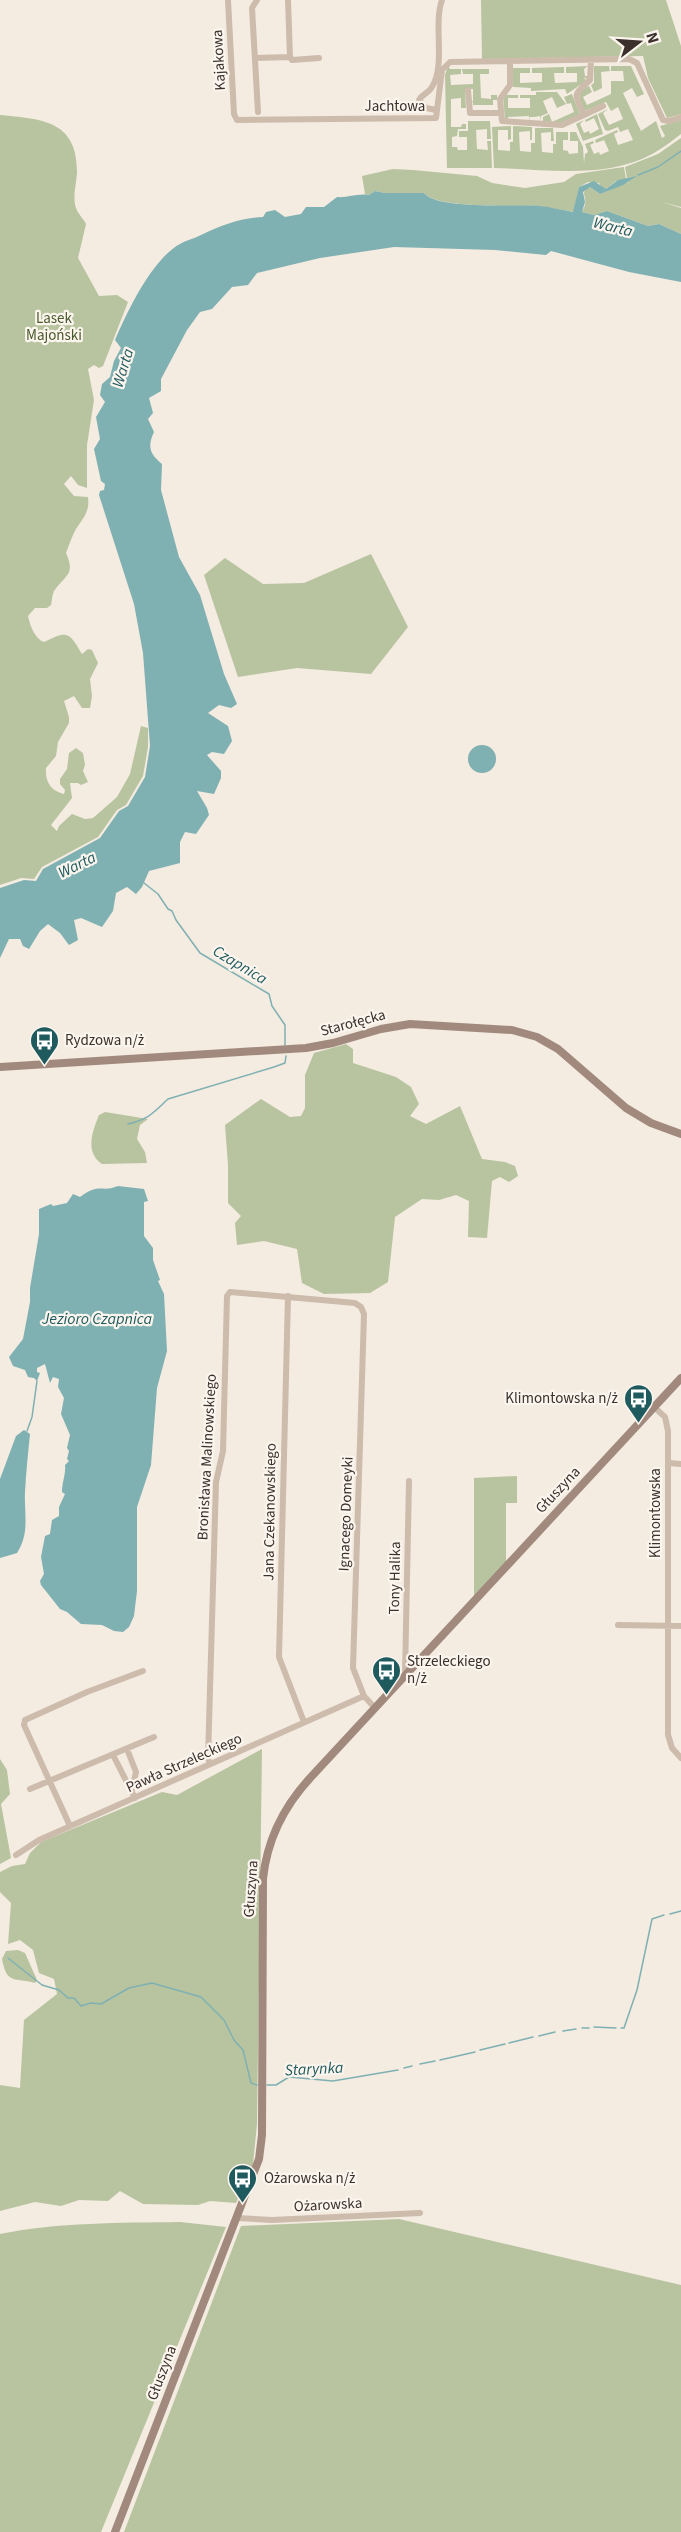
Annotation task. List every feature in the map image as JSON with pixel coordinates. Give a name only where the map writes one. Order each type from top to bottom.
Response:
[{"type":"street","name":"Kajakowa","points":[[228,0],[236,119]]},
{"type":"street","points":[[257,0],[252,8],[258,112]]},
{"type":"street","points":[[288,0],[290,57]]},
{"type":"street","points":[[436,110],[426,108],[418,100],[431,88],[434,81],[439,52],[438,10],[442,0]]},
{"type":"street","points":[[255,58],[290,57],[292,60],[302,61],[319,58]]},
{"type":"street","name":"Jachtowa","points":[[236,119],[436,118],[442,73],[447,64],[591,60],[633,60],[638,65],[663,120],[669,121],[681,117]]},
{"type":"street","points":[[584,115],[577,93],[580,87],[591,80],[591,60]]},
{"type":"street","points":[[510,61],[510,85],[500,97],[502,122],[564,124],[603,106]]},
{"type":"street","points":[[468,90],[470,113],[500,113]]},
{"type":"street","name":"Starołęcka","points":[[0,1067],[306,1048],[410,1024],[501,1028],[528,1034],[558,1048],[626,1108],[651,1124],[681,1134]]},
{"type":"street","name":"Bronisława Malinowskiego","points":[[210,1764],[208,1759],[216,1482],[223,1451],[227,1296],[230,1292],[237,1291],[355,1303],[361,1307],[364,1314]]},
{"type":"street","name":"Jana Czekanowskiego","points":[[288,1296],[279,1658],[304,1722]]},
{"type":"street","name":"Ignacego Domeyki","points":[[364,1314],[352,1668],[364,1696],[375,1708]]},
{"type":"street","name":"Głuszyna","points":[[114,2532],[257,2166],[261,2148],[264,1870],[268,1846],[282,1815],[299,1789],[681,1378]]},
{"type":"street","name":"Klimontowska","points":[[654,1407],[667,1421],[667,1699],[669,1741],[674,1752],[681,1758]]},
{"type":"street","points":[[668,1463],[681,1464]]},
{"type":"street","name":"Tony Halika","points":[[405,1675],[408,1482]]},
{"type":"street","points":[[618,1625],[681,1626]]},
{"type":"street","points":[[70,1826],[24,1725],[25,1720],[144,1671]]},
{"type":"street","name":"Pawła Strzeleckiego","points":[[16,1855],[39,1840],[364,1696]]},
{"type":"street","points":[[30,1789],[154,1737]]},
{"type":"street","points":[[127,1749],[136,1772],[132,1791]]},
{"type":"street","points":[[113,1755],[135,1798]]},
{"type":"street","name":"Ożarowska","points":[[237,2218],[272,2220],[420,2213]]},
{"type":"green space","points":[[481,0],[666,0],[681,46],[681,114],[667,118],[648,78],[643,56],[482,59]]},
{"type":"green space","points":[[448,66],[450,69],[461,69],[461,74],[450,75],[451,85],[473,84],[473,74],[463,74],[462,69],[489,69],[489,74],[480,74],[481,98],[491,99],[491,95],[497,95],[497,100],[493,100],[493,105],[473,105],[473,102],[470,102],[473,101],[473,89],[465,89],[466,108],[461,108],[461,98],[451,99],[451,127],[461,127],[462,124],[466,124],[466,129],[458,129],[457,136],[452,137],[452,147],[467,150],[467,137],[459,137],[459,131],[468,131],[468,121],[490,121],[491,139],[487,139],[487,129],[476,130],[477,149],[488,150],[487,141],[491,141],[492,168],[447,168],[445,75]]},
{"type":"green space","points":[[588,66],[584,69],[585,76],[588,76],[587,79],[584,77],[586,81],[567,94],[565,89],[531,91],[531,88],[513,87],[513,68],[530,68],[530,73],[520,73],[520,83],[542,82],[542,73],[532,73],[532,68],[564,67],[564,73],[554,73],[555,83],[577,82],[577,73],[566,73],[566,67]]},
{"type":"green space","points":[[594,66],[609,66],[610,71],[601,72],[602,88],[594,92],[591,85],[594,83]]},
{"type":"green space","points":[[611,66],[631,66],[644,94],[637,97],[632,88],[623,93],[641,131],[656,121],[662,138],[665,136],[660,126],[681,120],[681,134],[654,153],[616,167],[576,171],[494,168],[492,127],[511,126],[511,139],[508,140],[508,130],[498,130],[498,150],[510,151],[510,142],[513,142],[513,126],[532,127],[532,140],[530,140],[530,131],[519,132],[520,151],[531,152],[531,143],[535,143],[535,128],[553,128],[554,141],[551,141],[551,132],[541,133],[542,152],[553,153],[556,132],[568,132],[568,140],[563,140],[563,150],[568,151],[569,154],[578,153],[578,141],[570,141],[570,132],[576,132],[583,147],[584,163],[585,154],[588,152],[585,144],[593,141],[594,143],[590,145],[594,154],[599,152],[600,155],[609,151],[604,140],[596,143],[595,140],[617,130],[618,132],[614,134],[618,145],[633,140],[628,129],[620,132],[618,127],[605,130],[598,114],[608,109],[603,113],[609,125],[623,119],[618,107],[611,111],[606,102],[585,111],[580,101],[580,90],[589,86],[592,92],[583,97],[587,105],[611,94],[611,81],[624,81],[623,71],[611,71]]},
{"type":"green space","points":[[536,92],[557,92],[566,104],[557,108],[552,97],[543,101],[548,113],[541,116],[541,120],[540,116],[530,117],[530,120],[529,116],[508,117],[508,121],[505,120],[503,95],[518,95],[518,98],[508,98],[508,108],[530,108],[530,98],[520,98],[520,95],[536,95]]},
{"type":"green space","points":[[572,94],[580,114],[563,123],[543,122],[543,117],[549,114],[552,122],[574,112],[571,103],[567,104],[564,97]]},
{"type":"green space","points":[[597,114],[603,134],[583,141],[576,124],[584,120],[580,124],[584,133],[589,131],[590,134],[599,129],[594,118],[586,122],[585,120]]},
{"type":"green space","name":"Lasek Majoński","points":[[0,115],[28,118],[53,125],[63,131],[70,141],[75,154],[77,171],[75,204],[86,224],[78,258],[99,296],[117,295],[128,302],[103,366],[99,368],[94,365],[88,369],[94,400],[87,445],[87,488],[78,485],[71,476],[64,484],[74,496],[88,497],[88,507],[66,553],[70,566],[68,574],[54,591],[51,605],[47,608],[35,608],[28,616],[33,632],[38,638],[44,642],[67,635],[71,637],[82,654],[88,649],[92,650],[98,663],[90,679],[92,696],[90,708],[82,708],[74,696],[64,701],[69,723],[58,742],[56,756],[46,768],[49,785],[64,794],[65,790],[60,784],[60,779],[67,769],[69,753],[76,748],[83,753],[85,765],[83,771],[88,782],[81,785],[70,783],[72,798],[51,825],[57,831],[59,826],[72,814],[85,819],[93,818],[117,797],[130,774],[141,726],[148,728],[148,747],[143,776],[126,805],[117,810],[98,837],[42,867],[34,879],[21,878],[0,885]]},
{"type":"green space","points":[[681,138],[681,207],[662,202],[681,208],[681,234],[659,224],[648,226],[607,211],[594,215],[582,212],[585,206],[584,192],[587,189],[590,187],[600,194],[628,182],[629,184],[628,181],[635,177],[627,178],[625,167],[658,154]]},
{"type":"green space","points":[[624,167],[626,179],[616,181],[606,189],[602,188],[599,183],[588,182],[579,187],[574,212],[537,206],[459,204],[444,202],[424,193],[375,191],[369,195],[365,194],[362,176],[393,169],[413,170],[477,176],[492,183],[525,188],[564,182],[576,174]]},
{"type":"green space","points":[[371,554],[408,627],[371,674],[297,668],[238,677],[204,575],[225,558],[263,584],[304,583]]},
{"type":"green space","points":[[346,1044],[353,1049],[353,1063],[396,1077],[411,1087],[419,1104],[410,1116],[426,1124],[460,1106],[482,1159],[505,1162],[515,1166],[518,1176],[509,1182],[500,1177],[492,1181],[487,1238],[468,1237],[469,1201],[456,1195],[439,1200],[422,1199],[395,1217],[388,1282],[370,1293],[324,1294],[302,1283],[297,1249],[264,1241],[237,1245],[235,1223],[241,1216],[228,1203],[225,1125],[261,1099],[290,1117],[301,1116],[305,1108],[305,1075],[314,1053]]},
{"type":"green space","points":[[105,1112],[148,1119],[140,1125],[137,1139],[145,1152],[147,1163],[102,1164],[96,1159],[92,1147],[93,1134],[99,1115]]},
{"type":"green space","points":[[517,1476],[517,1503],[506,1503],[506,1562],[474,1598],[474,1478]]},
{"type":"green space","points":[[262,1749],[257,2124],[253,2164],[236,2203],[210,2201],[198,2205],[143,2204],[120,2191],[108,2201],[79,2200],[61,2206],[35,2202],[0,2211],[0,2085],[20,2088],[24,2020],[57,1994],[54,1979],[39,1973],[33,1950],[20,1940],[8,1944],[11,1903],[0,1892],[0,1872],[12,1866],[25,1864],[30,1853],[41,1842],[162,1792],[177,1795]]},
{"type":"green space","points":[[0,1759],[7,1770],[10,1794],[1,1804],[11,1858],[0,1864]]},
{"type":"green space","points":[[18,1950],[25,1953],[37,1980],[35,1983],[12,1978],[6,1973],[2,1959],[6,1951]]},
{"type":"green space","points":[[399,2219],[681,2285],[681,2532],[124,2532],[241,2226]]},
{"type":"green space","points":[[180,2222],[226,2227],[101,2532],[0,2532],[0,2234],[67,2225]]},
{"type":"water","name":"Warta","points":[[637,176],[623,185],[600,194],[590,187],[583,192],[585,202],[582,212],[594,215],[607,211],[648,226],[659,224],[681,234],[681,282],[629,272],[551,251],[546,255],[495,250],[394,247],[320,258],[257,273],[248,285],[232,287],[212,309],[200,312],[187,330],[161,379],[161,391],[149,398],[153,413],[148,419],[154,432],[150,446],[155,457],[162,464],[161,490],[179,557],[200,595],[224,674],[237,704],[231,708],[219,705],[208,713],[228,726],[232,741],[224,754],[212,752],[207,755],[221,771],[221,778],[214,794],[197,791],[209,815],[196,834],[185,832],[180,842],[180,863],[149,871],[136,894],[127,887],[116,893],[113,911],[102,927],[81,918],[74,920],[78,940],[69,945],[60,933],[48,924],[40,931],[29,949],[23,946],[20,939],[9,939],[0,958],[0,888],[24,880],[36,881],[43,869],[100,838],[119,811],[128,806],[145,777],[150,746],[143,653],[134,604],[99,495],[100,491],[104,490],[105,484],[101,481],[94,449],[100,439],[96,417],[105,402],[100,395],[102,384],[110,377],[114,361],[121,348],[115,340],[126,315],[160,261],[182,243],[224,225],[239,220],[263,217],[266,212],[275,210],[285,217],[301,214],[306,207],[324,207],[337,197],[369,195],[375,191],[424,193],[444,202],[540,206],[573,212],[579,187],[594,181],[606,189],[618,180]]},
{"type":"water","points":[[482,745],[492,749],[496,759],[492,769],[482,773],[472,769],[468,759],[472,749]]},
{"type":"water","name":"Jezioro Czapnica","points":[[118,1186],[144,1189],[148,1201],[144,1202],[144,1236],[153,1248],[153,1260],[160,1280],[158,1281],[164,1294],[167,1351],[157,1388],[151,1465],[137,1507],[137,1591],[134,1616],[129,1627],[123,1632],[114,1631],[102,1625],[81,1624],[60,1609],[41,1585],[40,1581],[44,1574],[41,1557],[45,1536],[50,1534],[52,1520],[59,1516],[59,1507],[65,1494],[62,1488],[65,1465],[69,1461],[67,1448],[70,1435],[61,1414],[64,1398],[58,1387],[59,1379],[53,1377],[50,1383],[45,1364],[37,1368],[37,1372],[40,1373],[37,1381],[28,1377],[25,1370],[13,1366],[9,1357],[23,1339],[39,1234],[39,1209],[51,1204],[53,1206],[67,1203],[73,1194],[80,1197],[92,1190]]},
{"type":"water","points":[[24,1430],[30,1434],[25,1485],[24,1538],[17,1553],[0,1558],[0,1479],[16,1436]]},
{"type":"waterway","points":[[638,175],[658,167],[681,151]]},
{"type":"waterway","name":"Czapnica","points":[[144,883],[158,894],[168,909],[172,911],[200,953],[269,994],[272,1006],[285,1025],[285,1045]]},
{"type":"waterway","name":"Czapnica","points":[[128,1124],[146,1118],[168,1099],[285,1063],[286,1056]]},
{"type":"waterway","points":[[27,1431],[32,1417],[37,1381]]},
{"type":"waterway","name":"Starynka","points":[[670,1914],[681,1911]]},
{"type":"waterway","name":"Starynka","points":[[621,2028],[624,2028],[637,1990],[652,1919],[664,1915]]},
{"type":"waterway","points":[[8,1958],[42,1985],[59,1990],[68,1998],[74,1998],[81,2006],[91,2003],[101,2004],[129,1988],[152,1983],[201,1997],[224,2020],[234,2040],[243,2050],[251,2083],[257,2085]]},
{"type":"waterway","name":"Starynka","points":[[594,2027],[616,2028]]},
{"type":"waterway","name":"Starynka","points":[[582,2028],[589,2028]]},
{"type":"waterway","name":"Starynka","points":[[563,2031],[576,2029]]},
{"type":"waterway","name":"Starynka","points":[[539,2036],[555,2032]]},
{"type":"waterway","name":"Starynka","points":[[509,2043],[533,2037]]},
{"type":"waterway","name":"Starynka","points":[[480,2050],[505,2044]]},
{"type":"waterway","name":"Starynka","points":[[440,2060],[475,2052]]},
{"type":"waterway","name":"Starynka","points":[[420,2064],[435,2061]]},
{"type":"waterway","name":"Starynka","points":[[404,2068],[412,2066]]},
{"type":"waterway","name":"Starynka","points":[[267,2085],[276,2085],[289,2077],[333,2081],[398,2070]]},
{"type":"place","name":"Rydzowa n/ż","points":[[44,1066]]},
{"type":"place","name":"Klimontowska n/ż","points":[[639,1424]]},
{"type":"place","name":"Strzeleckiego n/ż","points":[[386,1696]]},
{"type":"place","name":"Ożarowska n/ż","points":[[243,2204]]}]
